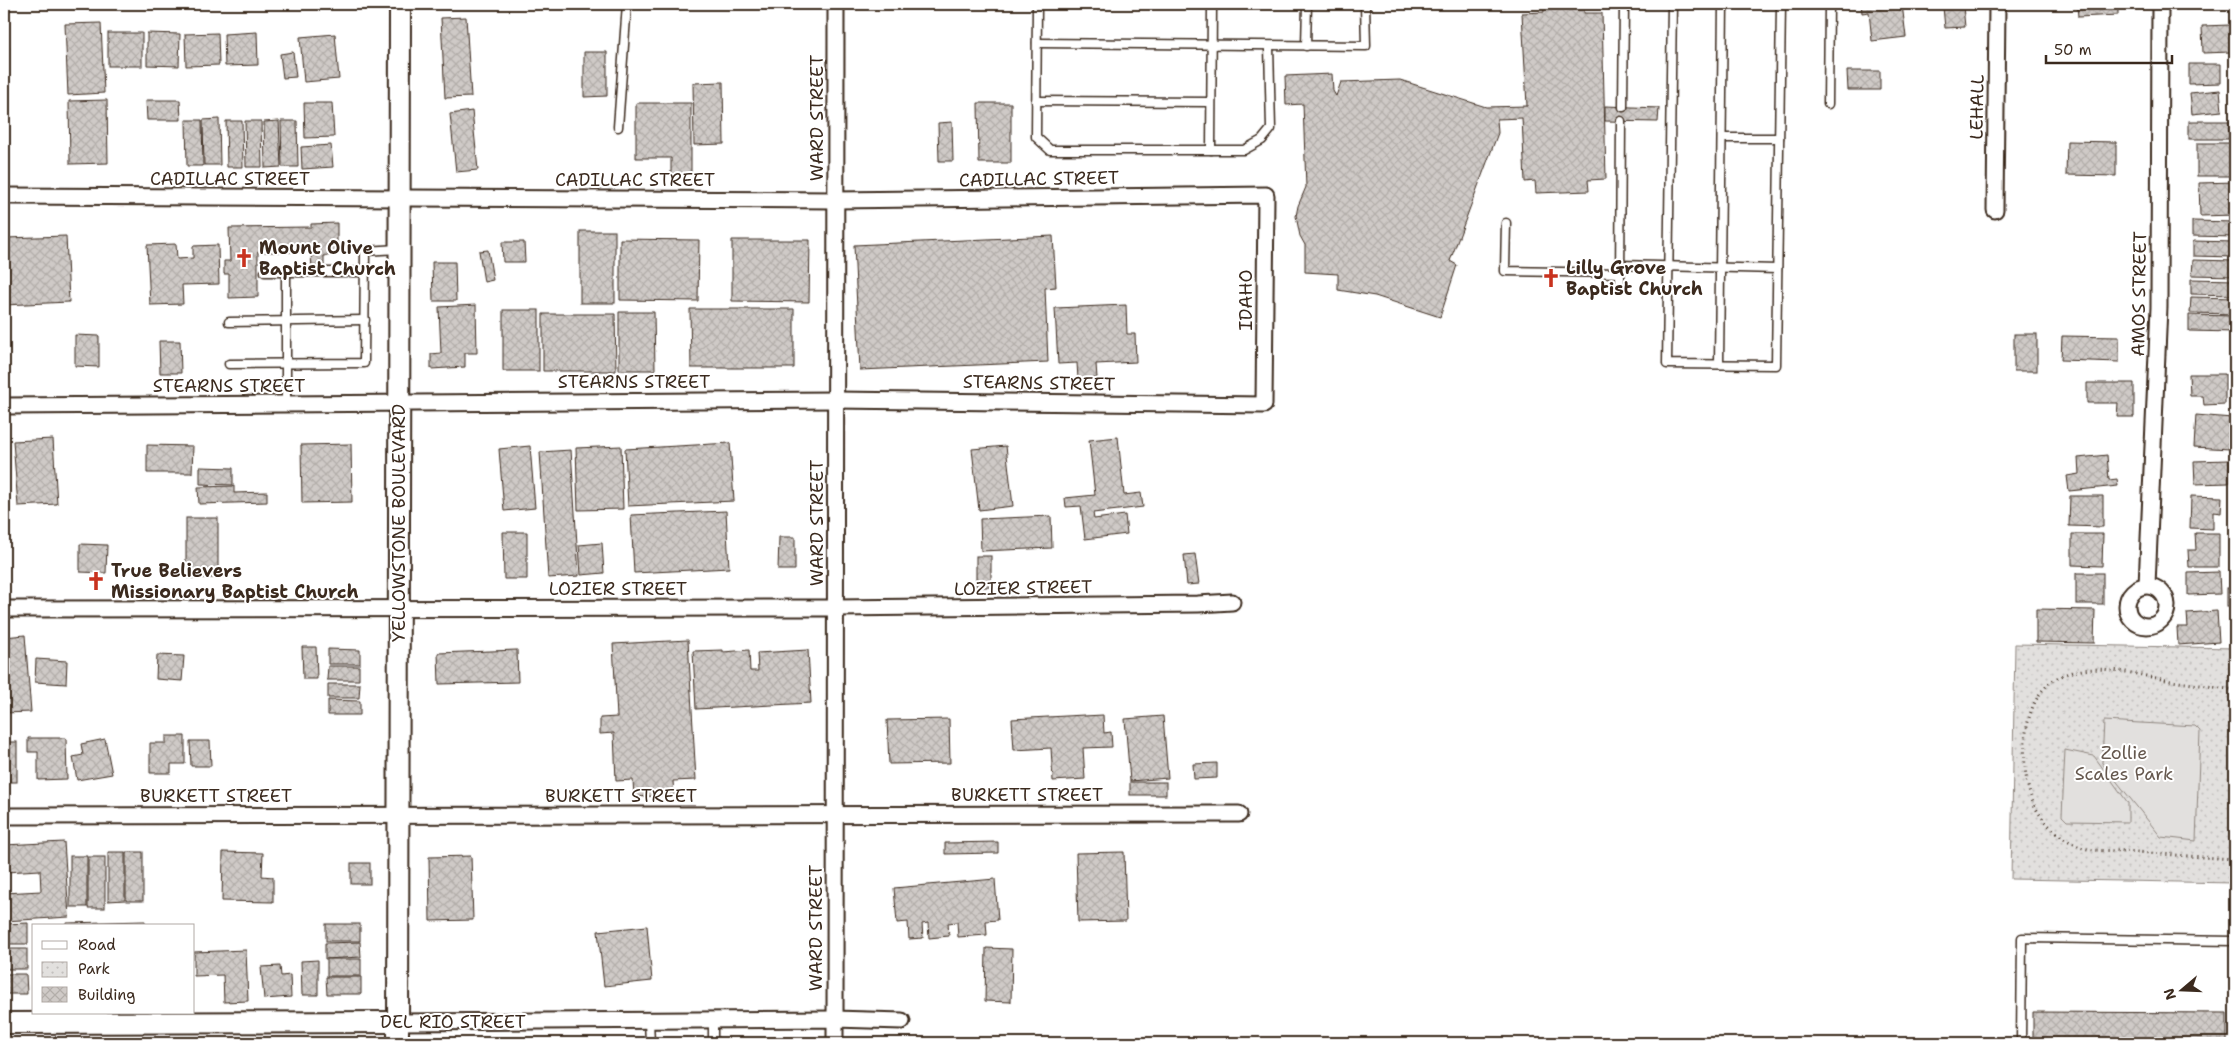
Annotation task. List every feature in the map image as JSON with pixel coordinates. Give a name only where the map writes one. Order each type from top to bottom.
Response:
[{"type":"street","name":"YELLOWSTONE BOULEVARD","points":[[398,1043],[400,4]]},
{"type":"street","name":"WARD STREET","points":[[835,1043],[836,4]]},
{"type":"street","name":"LEHALL","points":[[1995,210],[1997,4]]},
{"type":"street","name":"AMOS STREET","points":[[2148,585],[2159,307],[2160,4]]},
{"type":"street","name":"CADILLAC STREET","points":[[4,196],[836,200],[1266,195]]},
{"type":"street","name":"IDAHO","points":[[1264,405],[1266,195]]},
{"type":"street","name":"STEARNS STREET","points":[[4,406],[836,400],[1264,405]]},
{"type":"street","name":"LOZIER STREET","points":[[4,609],[836,608],[1232,602]]},
{"type":"street","name":"BURKETT STREET","points":[[4,816],[1239,814]]},
{"type":"street","name":"DEL RIO STREET","points":[[4,1022],[835,1019],[902,1022]]},
{"type":"lane","points":[[618,127],[627,4]]},
{"type":"lane","points":[[1037,4],[1036,137],[1050,150],[1244,150],[1262,140],[1271,129],[1269,46]]},
{"type":"lane","points":[[1211,150],[1212,4]]},
{"type":"lane","points":[[1306,46],[1307,4]]},
{"type":"lane","points":[[1037,43],[1212,43],[1269,46],[1366,46],[1365,4]]},
{"type":"lane","points":[[1623,107],[1624,4]]},
{"type":"lane","points":[[1672,4],[1668,364],[1776,365],[1781,4]]},
{"type":"lane","points":[[1719,364],[1723,4]]},
{"type":"lane","points":[[1828,104],[1829,4]]},
{"type":"lane","points":[[1036,101],[1210,102]]},
{"type":"lane","points":[[1620,285],[1622,121]]},
{"type":"lane","points":[[1722,138],[1779,138]]},
{"type":"lane","points":[[1506,223],[1505,271],[1620,269],[1669,266],[1777,269]]},
{"type":"lane","points":[[229,364],[364,363],[365,251],[400,249]]},
{"type":"lane","points":[[264,272],[365,272]]},
{"type":"lane","points":[[286,272],[286,404]]},
{"type":"lane","points":[[229,322],[365,320]]},
{"type":"lane","points":[[2021,1043],[2022,938],[2235,941]]},
{"type":"lane","points":[[713,1020],[713,1043]]},
{"type":"lane","points":[[649,1021],[650,1043]]},
{"type":"path","points":[[2235,690],[2110,670],[2083,670],[2059,677],[2039,694],[2030,712],[2025,736],[2026,780],[2031,798],[2046,823],[2081,847],[2235,859]]},
{"type":"green space","name":"Zollie Scales Park","points":[[2015,644],[2235,648],[2235,883],[2011,879]]},
{"type":"green space","points":[[2104,721],[2195,726],[2200,731],[2196,841],[2161,837],[2102,763]]},
{"type":"green space","points":[[2065,750],[2094,756],[2128,803],[2128,822],[2067,821],[2062,816]]},
{"type":"building","points":[[1543,4],[1584,4],[1584,13],[1602,13],[1606,179],[1588,180],[1589,191],[1536,193],[1535,181],[1525,182],[1522,118],[1497,119],[1498,133],[1450,261],[1457,265],[1440,317],[1375,296],[1338,290],[1338,274],[1305,272],[1305,245],[1300,236],[1296,216],[1306,187],[1303,104],[1286,105],[1285,76],[1332,74],[1333,91],[1336,96],[1341,82],[1400,80],[1486,107],[1527,106],[1522,13],[1544,12]]},
{"type":"building","points":[[1861,4],[1902,4],[1906,37],[1872,41],[1869,12],[1862,13]]},
{"type":"building","points":[[2068,4],[2118,4],[2118,15],[2078,17],[2077,5],[2068,6]]},
{"type":"building","points":[[1963,6],[1965,27],[1945,28],[1943,7]]},
{"type":"building","points":[[466,17],[471,97],[445,98],[441,18]]},
{"type":"building","points":[[101,23],[104,93],[68,95],[65,24]]},
{"type":"building","points":[[2230,25],[2231,52],[2203,53],[2202,26]]},
{"type":"building","points":[[257,32],[258,65],[225,66],[224,34]]},
{"type":"building","points":[[108,33],[142,33],[142,66],[108,66]]},
{"type":"building","points":[[147,33],[180,34],[179,66],[147,65]]},
{"type":"building","points":[[218,33],[219,65],[186,66],[185,34]]},
{"type":"building","points":[[335,34],[339,79],[304,82],[300,37]]},
{"type":"building","points":[[4,47],[9,47],[8,92],[4,92]]},
{"type":"building","points":[[293,52],[296,77],[283,78],[280,54]]},
{"type":"building","points":[[584,52],[607,52],[607,96],[584,97]]},
{"type":"building","points":[[2189,64],[2221,64],[2221,83],[2189,84]]},
{"type":"building","points":[[1847,71],[1880,71],[1880,90],[1848,90]]},
{"type":"building","points":[[723,82],[724,144],[694,145],[693,83]]},
{"type":"building","points":[[2220,90],[2222,111],[2192,114],[2190,93]]},
{"type":"building","points":[[107,100],[108,163],[70,164],[69,101]]},
{"type":"building","points":[[146,100],[180,100],[181,120],[147,120]]},
{"type":"building","points":[[304,103],[332,103],[334,137],[305,138]]},
{"type":"building","points":[[636,103],[691,103],[691,174],[671,174],[671,158],[636,158]]},
{"type":"building","points":[[978,103],[1011,103],[1011,163],[979,163]]},
{"type":"building","points":[[1605,106],[1659,108],[1658,122],[1605,121]]},
{"type":"building","points":[[472,111],[478,170],[456,172],[450,114]]},
{"type":"building","points":[[219,119],[220,165],[204,165],[203,120]]},
{"type":"building","points":[[186,120],[202,120],[203,166],[187,166]]},
{"type":"building","points":[[226,121],[242,121],[243,167],[227,167]]},
{"type":"building","points":[[245,121],[261,121],[262,167],[246,167]]},
{"type":"building","points":[[279,121],[281,167],[265,168],[264,122]]},
{"type":"building","points":[[281,121],[297,121],[298,167],[282,167]]},
{"type":"building","points":[[2189,121],[2229,121],[2229,139],[2189,139]]},
{"type":"building","points":[[952,122],[953,161],[939,161],[938,123]]},
{"type":"building","points":[[2067,141],[2116,142],[2116,176],[2066,175]]},
{"type":"building","points":[[2197,143],[2235,143],[2235,176],[2197,176]]},
{"type":"building","points":[[331,145],[333,167],[302,169],[301,147]]},
{"type":"building","points":[[2235,182],[2235,215],[2200,216],[2199,183]]},
{"type":"building","points":[[2192,221],[2235,222],[2235,237],[2192,236]]},
{"type":"building","name":"Mount Olive Baptist Church","points":[[337,223],[337,255],[324,256],[324,271],[312,272],[311,252],[258,252],[258,297],[229,298],[229,274],[224,274],[224,261],[230,261],[229,228],[311,227],[311,224]]},
{"type":"building","points":[[580,231],[615,231],[615,303],[580,303]]},
{"type":"building","points":[[66,236],[69,302],[4,305],[4,252],[7,252],[6,238]]},
{"type":"building","points":[[1053,236],[1056,287],[1045,288],[1048,362],[860,370],[854,245]]},
{"type":"building","points":[[620,239],[699,240],[698,301],[620,300]]},
{"type":"building","points":[[732,240],[810,240],[809,302],[732,301]]},
{"type":"building","points":[[2193,241],[2235,242],[2235,257],[2193,256]]},
{"type":"building","points":[[502,242],[524,242],[525,262],[503,262]]},
{"type":"building","points":[[176,244],[177,259],[193,258],[193,246],[218,245],[219,284],[182,285],[183,304],[150,305],[147,245]]},
{"type":"building","points":[[488,250],[493,280],[484,282],[479,251]]},
{"type":"building","points":[[2193,260],[2235,261],[2235,276],[2192,275]]},
{"type":"building","points":[[432,262],[455,262],[456,301],[433,301]]},
{"type":"building","points":[[2191,279],[2235,280],[2235,295],[2191,294]]},
{"type":"building","points":[[2191,297],[2235,298],[2235,314],[2190,313]]},
{"type":"building","points":[[476,305],[477,353],[465,353],[465,367],[431,369],[431,354],[441,353],[439,307]]},
{"type":"building","points":[[1126,305],[1127,334],[1135,334],[1136,362],[1096,364],[1097,378],[1078,379],[1077,363],[1058,364],[1055,308]]},
{"type":"building","points":[[690,309],[794,309],[794,368],[691,368]]},
{"type":"building","points":[[503,310],[539,310],[539,371],[503,371]]},
{"type":"building","points":[[619,312],[654,312],[655,370],[619,370]]},
{"type":"building","points":[[543,314],[615,314],[616,371],[543,371]]},
{"type":"building","points":[[2189,315],[2235,316],[2235,332],[2189,331]]},
{"type":"building","points":[[2014,334],[2037,334],[2037,371],[2014,371]]},
{"type":"building","points":[[75,335],[99,336],[99,367],[75,366]]},
{"type":"building","points":[[2062,336],[2119,337],[2119,362],[2061,360]]},
{"type":"building","points":[[159,341],[180,341],[181,373],[160,373]]},
{"type":"building","points":[[2189,374],[2225,374],[2225,404],[2204,405],[2203,396],[2190,396]]},
{"type":"building","points":[[2087,383],[2134,383],[2134,417],[2117,417],[2118,403],[2087,403]]},
{"type":"building","points":[[2196,415],[2232,418],[2230,449],[2194,447]]},
{"type":"building","points":[[1118,437],[1124,495],[1141,493],[1143,507],[1093,513],[1094,519],[1125,515],[1127,534],[1085,539],[1081,506],[1066,507],[1065,498],[1095,495],[1089,440]]},
{"type":"building","points":[[53,439],[57,504],[18,506],[13,441]]},
{"type":"building","points":[[730,443],[734,501],[628,506],[625,449]]},
{"type":"building","points":[[351,444],[352,502],[302,503],[301,445]]},
{"type":"building","points":[[147,445],[193,446],[192,473],[147,473]]},
{"type":"building","points":[[530,446],[535,508],[504,511],[499,449]]},
{"type":"building","points":[[621,446],[623,509],[578,510],[576,448]]},
{"type":"building","points":[[1006,446],[1013,506],[979,510],[972,449]]},
{"type":"building","points":[[571,450],[579,576],[548,578],[540,452]]},
{"type":"building","points":[[2107,455],[2109,480],[2117,479],[2118,486],[2069,491],[2067,476],[2079,474],[2078,458]]},
{"type":"building","points":[[2229,460],[2229,483],[2195,484],[2194,461]]},
{"type":"building","points":[[200,467],[233,468],[233,485],[200,484]]},
{"type":"building","points":[[234,486],[234,493],[267,492],[267,502],[199,504],[198,487]]},
{"type":"building","points":[[2070,496],[2103,496],[2103,527],[2069,526]]},
{"type":"building","points":[[2191,496],[2222,497],[2221,513],[2213,512],[2213,529],[2190,528]]},
{"type":"building","points":[[726,511],[729,568],[634,573],[631,515]]},
{"type":"building","points":[[1051,516],[1052,548],[981,551],[980,519]]},
{"type":"building","points":[[186,518],[218,518],[218,578],[186,578]]},
{"type":"building","points":[[503,532],[527,532],[527,579],[504,579]]},
{"type":"building","points":[[2195,533],[2219,533],[2219,567],[2189,567],[2188,550],[2196,550]]},
{"type":"building","points":[[2072,534],[2103,534],[2102,566],[2072,565]]},
{"type":"building","points":[[779,537],[795,537],[795,570],[778,570]]},
{"type":"building","points":[[602,543],[604,573],[581,575],[579,545]]},
{"type":"building","points":[[80,544],[107,545],[106,573],[80,572]]},
{"type":"building","points":[[1195,554],[1199,584],[1187,585],[1184,555]]},
{"type":"building","points":[[976,556],[991,556],[991,587],[976,587]]},
{"type":"building","points":[[2219,572],[2220,594],[2188,595],[2188,573]]},
{"type":"building","points":[[2076,573],[2103,573],[2103,604],[2076,604]]},
{"type":"building","points":[[2227,588],[2235,588],[2235,606],[2227,606]]},
{"type":"building","points":[[2036,609],[2095,610],[2094,643],[2036,642]]},
{"type":"building","points":[[2217,611],[2219,642],[2178,645],[2177,627],[2188,627],[2187,613]]},
{"type":"building","points":[[25,635],[31,712],[4,713],[4,637]]},
{"type":"building","points":[[688,640],[696,780],[673,781],[674,795],[634,797],[633,780],[616,781],[614,733],[600,734],[600,718],[617,717],[613,644]]},
{"type":"building","points":[[302,647],[316,647],[317,679],[303,679]]},
{"type":"building","points":[[328,649],[360,650],[360,664],[328,664]]},
{"type":"building","points":[[517,650],[518,682],[439,684],[438,653]]},
{"type":"building","points":[[723,650],[723,652],[749,650],[750,671],[758,671],[757,653],[808,650],[811,703],[696,709],[693,651]]},
{"type":"building","points":[[157,655],[184,656],[182,681],[156,679]]},
{"type":"building","points":[[36,659],[67,661],[66,684],[35,682]]},
{"type":"building","points":[[328,666],[359,666],[359,680],[327,680]]},
{"type":"building","points":[[328,684],[360,684],[359,698],[328,698]]},
{"type":"building","points":[[328,700],[360,701],[360,715],[328,715]]},
{"type":"building","points":[[1103,715],[1104,733],[1111,732],[1112,747],[1083,748],[1085,779],[1053,781],[1051,748],[1014,750],[1012,719]]},
{"type":"building","points":[[1163,716],[1168,778],[1130,781],[1125,719]]},
{"type":"building","points":[[949,719],[950,763],[889,764],[887,720]]},
{"type":"building","points":[[166,736],[185,736],[185,764],[171,764],[171,773],[150,773],[150,743],[166,743]]},
{"type":"building","points":[[28,738],[66,738],[67,779],[38,780],[38,752],[28,752]]},
{"type":"building","points":[[105,739],[112,774],[77,780],[73,757],[83,755],[81,744]]},
{"type":"building","points":[[190,741],[210,741],[211,766],[191,766]]},
{"type":"building","points":[[4,742],[17,742],[17,782],[4,782]]},
{"type":"building","points":[[1217,763],[1217,778],[1194,779],[1193,764]]},
{"type":"building","points":[[1130,782],[1166,782],[1166,795],[1130,795]]},
{"type":"building","points":[[64,842],[69,917],[5,921],[4,893],[41,891],[40,870],[5,872],[4,845]]},
{"type":"building","points":[[998,842],[998,853],[945,854],[945,843]]},
{"type":"building","points":[[108,852],[125,852],[125,900],[108,901]]},
{"type":"building","points":[[126,852],[143,852],[143,901],[126,901]]},
{"type":"building","points":[[223,852],[263,853],[262,876],[273,877],[273,902],[222,901]]},
{"type":"building","points":[[1124,852],[1126,921],[1078,922],[1076,853]]},
{"type":"building","points":[[70,856],[87,856],[87,907],[70,907]]},
{"type":"building","points":[[471,856],[473,920],[430,921],[429,857]]},
{"type":"building","points":[[88,857],[105,857],[105,908],[88,908]]},
{"type":"building","points":[[351,863],[370,863],[370,884],[351,884]]},
{"type":"building","points":[[995,879],[998,920],[986,921],[987,935],[958,937],[957,922],[948,923],[949,936],[929,938],[928,923],[922,924],[923,938],[909,939],[908,922],[897,923],[894,888]]},
{"type":"building","points":[[145,921],[145,924],[67,923]]},
{"type":"building","points":[[28,923],[28,944],[4,944],[4,924]]},
{"type":"building","points":[[326,924],[360,924],[360,941],[326,941]]},
{"type":"building","points":[[647,926],[652,981],[604,986],[598,931]]},
{"type":"building","points":[[360,942],[361,957],[325,959],[325,943]]},
{"type":"building","points":[[986,948],[1012,949],[1011,1002],[985,1001]]},
{"type":"building","points":[[4,949],[27,949],[27,969],[4,969]]},
{"type":"building","points":[[246,950],[248,1001],[224,1002],[223,975],[195,976],[195,952]]},
{"type":"building","points":[[327,959],[361,959],[361,976],[327,976]]},
{"type":"building","points":[[318,960],[318,995],[302,995],[301,961]]},
{"type":"building","points":[[280,966],[281,976],[290,975],[291,997],[264,999],[261,967]]},
{"type":"building","points":[[4,974],[26,974],[27,994],[4,994]]},
{"type":"building","points":[[326,977],[361,977],[361,994],[327,994]]},
{"type":"building","points":[[2033,1012],[2227,1013],[2227,1043],[2033,1043]]},
{"type":"place","name":"Mount Olive Baptist Church","points":[[244,258]]},
{"type":"place","name":"Lilly Grove Baptist Church","points":[[1551,278]]},
{"type":"place","name":"True Believers Missionary Baptist Church","points":[[96,581]]}]
